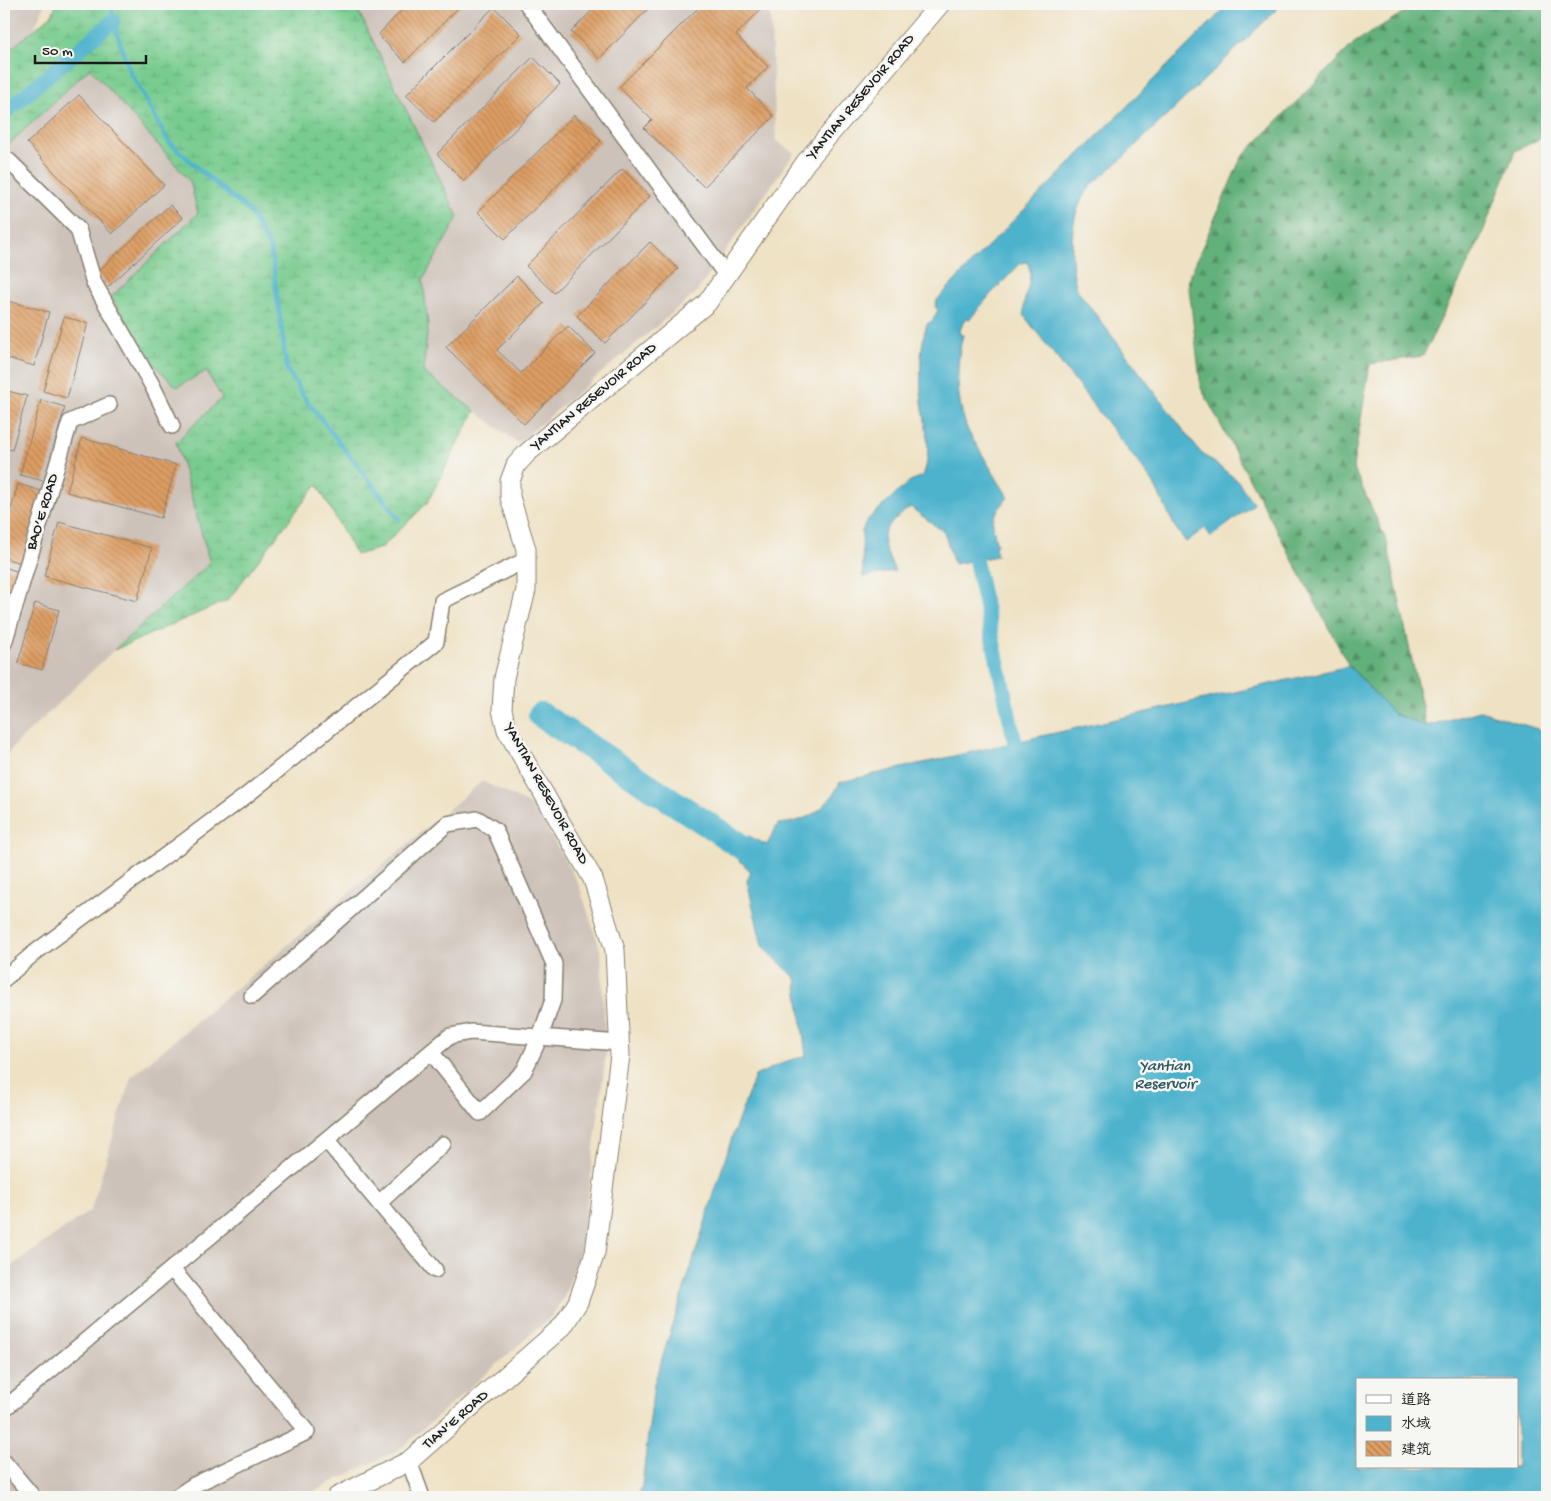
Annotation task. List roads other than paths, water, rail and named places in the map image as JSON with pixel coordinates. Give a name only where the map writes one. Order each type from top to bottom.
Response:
[{"type":"main road","name":"YANTIAN RESEVOIR ROAD","points":[[563,1326],[578,1302],[596,1253],[620,1055],[615,950],[593,879],[507,730],[502,710],[504,678],[526,590],[526,549],[510,497],[510,481],[516,465],[527,453],[707,303],[806,162],[940,4]]},
{"type":"main road","name":"TIAN’E ROAD","points":[[337,1497],[409,1461],[563,1326]]},
{"type":"lane","points":[[527,4],[726,275]]},
{"type":"lane","points":[[4,165],[9,161],[78,229],[94,283],[152,385],[172,426]]},
{"type":"lane","name":"BAO’E ROAD","points":[[4,643],[70,422],[109,405]]},
{"type":"lane","points":[[4,979],[33,954],[247,795],[436,642],[442,601],[526,560]]},
{"type":"lane","points":[[252,996],[447,824],[478,819],[495,830],[554,964],[553,1000],[540,1037],[524,1071],[480,1113],[431,1052]]},
{"type":"lane","points":[[4,1410],[450,1036],[471,1032],[620,1043]]},
{"type":"lane","points":[[326,1140],[435,1270]]},
{"type":"lane","points":[[379,1202],[443,1144]]},
{"type":"lane","points":[[172,1269],[306,1432],[194,1485],[176,1497]]},
{"type":"lane","points":[[409,1461],[422,1497]]},
{"type":"lane","points":[[4,1462],[33,1497]]},
{"type":"water","points":[[1229,4],[1282,4],[1089,189],[1082,199],[1076,214],[1072,236],[1072,260],[1078,291],[1200,452],[1237,480],[1254,504],[1211,537],[1205,528],[1186,542],[1175,527],[1153,482],[1025,317],[1024,303],[1030,269],[1027,262],[1021,263],[970,319],[965,318],[959,333],[963,335],[960,347],[958,383],[964,419],[968,431],[1008,497],[995,515],[993,524],[997,556],[954,564],[944,532],[910,507],[892,522],[884,534],[885,548],[895,571],[863,577],[862,531],[867,520],[910,481],[923,476],[926,466],[928,445],[921,392],[921,358],[927,324],[932,321],[938,310],[935,307],[937,300],[982,252]]},
{"type":"water","name":"Yantian Reservoir","points":[[1349,666],[1394,714],[1426,726],[1480,711],[1547,732],[1547,1497],[638,1497],[642,1486],[654,1384],[733,1134],[755,1076],[787,1061],[806,1056],[796,978],[762,946],[747,881],[751,872],[736,857],[749,836],[767,845],[778,824],[807,817],[823,807],[840,782]]},
{"type":"waterway","points":[[112,4],[113,21],[129,69],[168,141],[250,212],[271,250],[287,370],[304,397],[399,519]]},
{"type":"waterway","points":[[4,113],[113,21]]},
{"type":"waterway","points":[[971,540],[1015,742],[1011,762]]},
{"type":"waterway","points":[[541,715],[742,847]]}]
